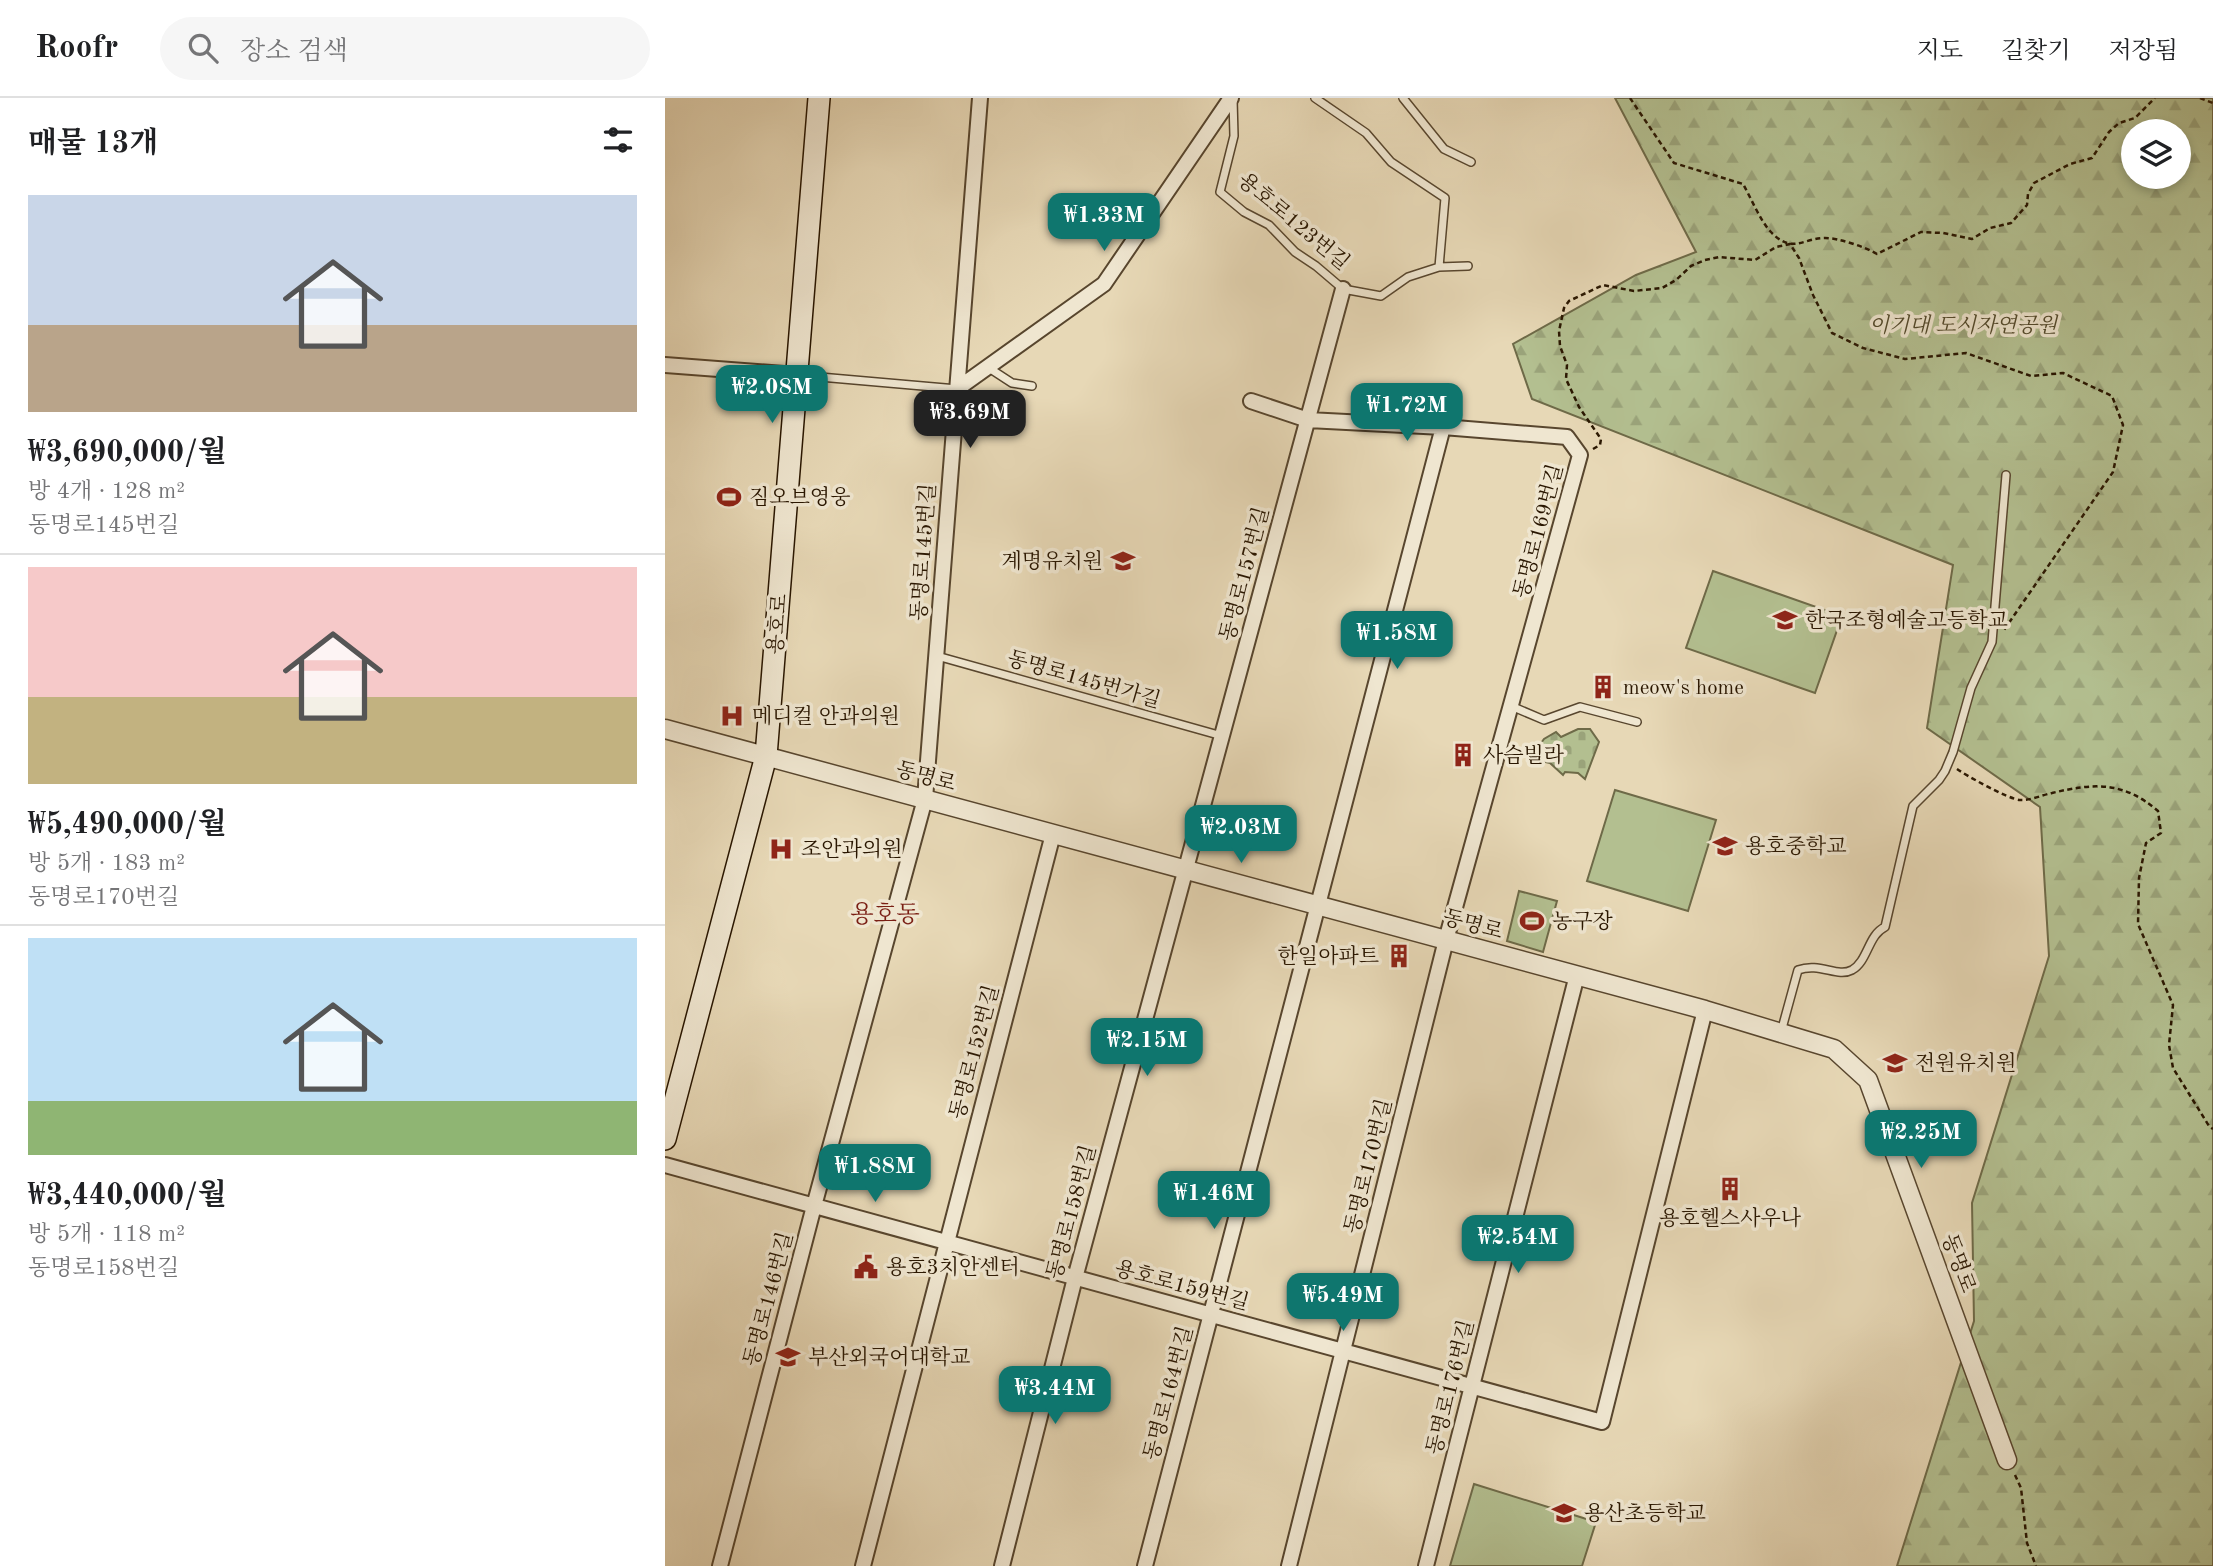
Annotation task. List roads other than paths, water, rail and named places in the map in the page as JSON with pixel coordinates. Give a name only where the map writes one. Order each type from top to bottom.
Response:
[{"type":"main road","name":"용호로","points":[[665,1139],[766,756],[819,98]]},
{"type":"street","name":"동명로145번길","points":[[926,799],[979,98]]},
{"type":"street","name":"용호로123번길","points":[[957,389],[1104,284],[1232,98]]},
{"type":"street","name":"동명로157번길","points":[[1186,870],[1343,289]]},
{"type":"street","points":[[665,365],[797,375]]},
{"type":"street","name":"동명로169번길","points":[[1251,401],[1308,420],[1567,437],[1580,455],[1446,940]]},
{"type":"street","name":"동명로164번길","points":[[1145,1566],[1443,427]]},
{"type":"street","name":"동명로","points":[[665,729],[1705,1010],[1834,1049],[1867,1080],[2007,1460]]},
{"type":"street","name":"동명로146번길","points":[[720,1566],[814,1206],[926,799]]},
{"type":"street","name":"동명로152번길","points":[[863,1566],[1053,834]]},
{"type":"street","name":"동명로158번길","points":[[1002,1566],[1075,1278],[1186,870]]},
{"type":"street","name":"동명로170번길","points":[[1289,1566],[1446,940]]},
{"type":"street","name":"동명로176번길","points":[[1426,1566],[1577,975]]},
{"type":"street","name":"용호로159번길","points":[[665,1165],[1602,1422],[1705,1010]]},
{"type":"lane","name":"용호로123번길","points":[[1232,98],[1234,136],[1220,192],[1244,212],[1269,225],[1296,252],[1316,265],[1343,289],[1381,296],[1408,276],[1439,267],[1468,266]]},
{"type":"lane","points":[[1315,98],[1366,133],[1391,162],[1445,198],[1439,267]]},
{"type":"lane","points":[[1403,98],[1444,149],[1471,162]]},
{"type":"lane","points":[[989,368],[1012,383],[1032,386]]},
{"type":"lane","points":[[797,375],[957,389]]},
{"type":"lane","points":[[1781,1033],[1798,970],[1810,966],[1844,974],[1856,968],[1877,931],[1885,927],[1913,806],[1939,780],[1948,763],[1971,688],[1992,642],[2006,475]]},
{"type":"lane","name":"동명로145번가길","points":[[936,655],[1222,736]]},
{"type":"lane","points":[[1511,706],[1544,720],[1580,707],[1637,722]]},
{"type":"place","name":"짐오브영웅","points":[[729,497]]},
{"type":"place","name":"계명유치원","points":[[1123,561]]},
{"type":"place","name":"한국조형예술고등학교","points":[[1785,620]]},
{"type":"place","name":"meow's home","points":[[1603,687]]},
{"type":"place","name":"메디컬 안과의원","points":[[732,716]]},
{"type":"place","name":"사슴빌라","points":[[1463,755]]},
{"type":"place","name":"용호중학교","points":[[1725,846]]},
{"type":"place","name":"조안과의원","points":[[781,849]]},
{"type":"place","name":"농구장","points":[[1532,921]]},
{"type":"place","name":"한일아파트","points":[[1399,956]]},
{"type":"place","name":"전원유치원","points":[[1895,1063]]},
{"type":"place","name":"용호헬스사우나","points":[[1730,1189]]},
{"type":"place","name":"용호3치안센터","points":[[866,1267]]},
{"type":"place","name":"부산외국어대학교","points":[[788,1357]]},
{"type":"place","name":"용산초등학교","points":[[1564,1513]]},
{"type":"district","name":"용호동","points":[[885,914]]},
{"type":"park label","name":"이기대 도시자연공원","points":[[1963,325]]}]
